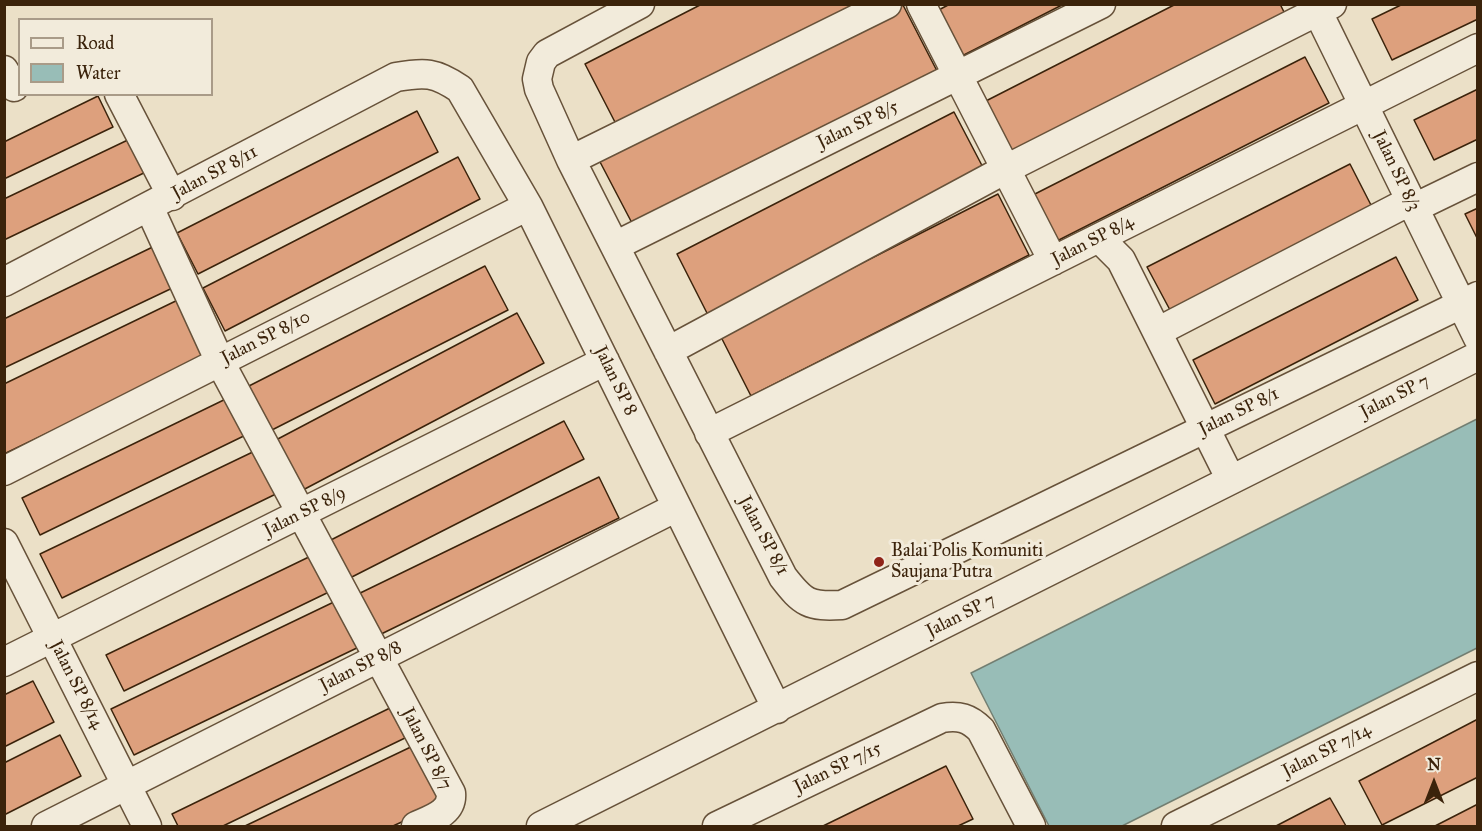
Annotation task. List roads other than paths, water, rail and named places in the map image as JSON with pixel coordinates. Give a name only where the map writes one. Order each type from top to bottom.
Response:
[{"type":"street","name":"Jalan SP 8/1","points":[[640,4],[547,54],[541,62],[537,79],[539,89],[571,160],[783,577],[807,603],[823,607],[842,605],[1469,301]]},
{"type":"street","points":[[571,160],[887,4]]},
{"type":"street","points":[[921,4],[1053,261]]},
{"type":"street","name":"Jalan SP 8/5","points":[[615,246],[1101,4]]},
{"type":"street","points":[[668,351],[1006,170],[1321,7]]},
{"type":"street","name":"Jalan SP 8/3","points":[[1321,7],[1364,105],[1412,204],[1469,301],[1478,338]]},
{"type":"street","name":"Jalan SP 8/4","points":[[709,433],[1478,48]]},
{"type":"street","name":"Jalan SP 8/11","points":[[4,282],[396,77],[428,74]]},
{"type":"street","name":"Jalan SP 8","points":[[428,74],[444,78],[460,89],[528,206],[777,709]]},
{"type":"street","name":"Jalan SP 8/7","points":[[120,96],[220,362],[451,793],[451,804],[446,811],[416,826]]},
{"type":"street","points":[[1157,332],[1412,204],[1478,177]]},
{"type":"street","name":"Jalan SP 8/10","points":[[4,471],[528,206]]},
{"type":"street","points":[[1099,238],[1121,260],[1231,480]]},
{"type":"street","name":"Jalan SP 7","points":[[541,826],[1478,356]]},
{"type":"street","name":"Jalan SP 8/9","points":[[4,662],[605,361]]},
{"type":"street","name":"Jalan SP 8/8","points":[[46,826],[677,507]]},
{"type":"street","name":"Jalan SP 8/14","points":[[4,543],[147,826]]},
{"type":"street","name":"Jalan SP 7/14","points":[[1176,826],[1478,676]]},
{"type":"street","name":"Jalan SP 7/15","points":[[717,826],[942,718],[961,717],[971,720],[981,730],[1031,826]]},
{"type":"water","points":[[1477,419],[1477,648],[1122,826],[1049,826],[971,673]]},
{"type":"place","name":"Balai Polis Komuniti Saujana Putra","points":[[879,562]]}]
